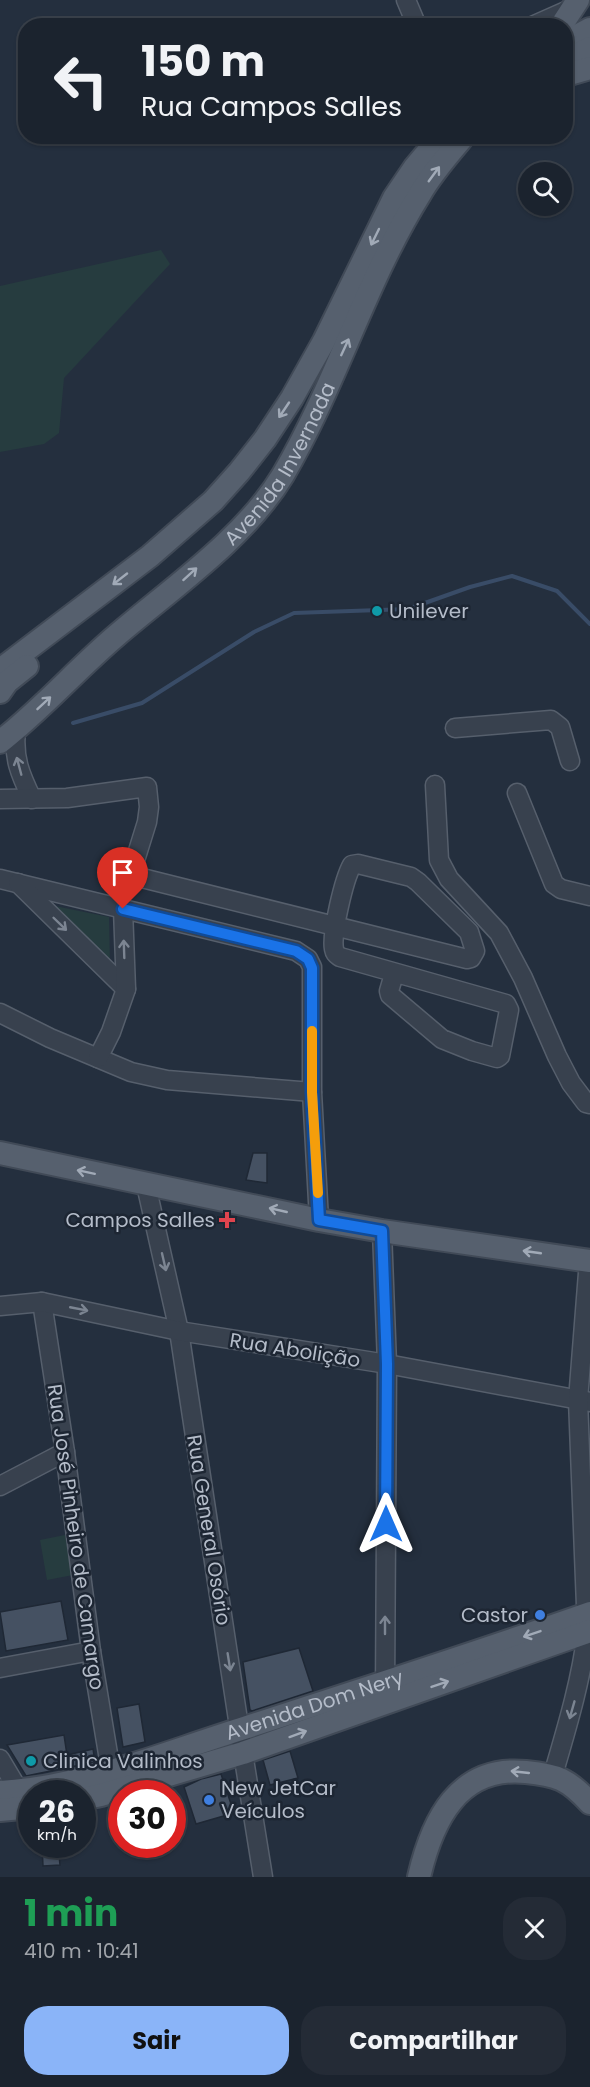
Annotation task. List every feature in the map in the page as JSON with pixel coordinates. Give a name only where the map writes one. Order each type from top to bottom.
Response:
[{"type":"main road","points":[[567,18],[577,3]]},
{"type":"main road","points":[[573,38],[590,29]]},
{"type":"main road","points":[[573,57],[590,48]]},
{"type":"main road","points":[[573,73],[590,68]]},
{"type":"main road","name":"Avenida Invernada","points":[[0,670],[150,556],[213,501],[265,439],[324,341],[394,198],[434,144]]},
{"type":"main road","name":"Avenida Invernada","points":[[5,730],[176,586],[237,531],[266,498],[303,439],[398,233],[420,192],[457,144]]},
{"type":"main road","points":[[289,463],[312,386],[312,381],[302,379]]},
{"type":"main road","points":[[213,501],[233,516],[237,531]]},
{"type":"main road","points":[[0,692],[7,682],[44,653],[67,620]]},
{"type":"main road","points":[[0,1154],[319,1220],[590,1261]]},
{"type":"main road","name":"Avenida Dom Nery","points":[[96,1796],[243,1753],[385,1693],[588,1623]]},
{"type":"main road","name":"Avenida Dom Nery","points":[[0,1810],[17,1797],[111,1772],[240,1729],[385,1693]]},
{"type":"main road","points":[[418,1877],[440,1815],[458,1792],[482,1778],[509,1771],[553,1775],[577,1789],[590,1803]]},
{"type":"street","points":[[405,0],[413,18]]},
{"type":"street","points":[[548,18],[577,3]]},
{"type":"street","points":[[456,728],[551,720],[560,727],[570,761]]},
{"type":"street","name":"Avenida Invernada","points":[[5,730],[14,748],[18,769],[32,799]]},
{"type":"street","points":[[435,785],[439,860],[449,879],[499,933],[523,978],[556,1056],[571,1083],[586,1103],[590,1104]]},
{"type":"street","points":[[3,795],[32,799],[67,798],[147,787],[149,807],[147,822],[133,867],[142,878],[336,925],[467,959],[474,955],[475,951],[469,932],[411,877],[357,864],[350,868],[336,925],[334,948],[340,957],[506,1004],[509,1010],[500,1056],[497,1058],[472,1051],[433,1034],[388,994],[394,974]]},
{"type":"street","points":[[517,793],[554,884],[590,896]]},
{"type":"street","points":[[9,881],[296,951],[308,959],[312,968],[312,1092],[319,1220]]},
{"type":"street","points":[[9,881],[126,989]]},
{"type":"street","points":[[98,1058],[111,1032],[126,989],[123,909]]},
{"type":"street","points":[[0,1013],[50,1038],[131,1072],[167,1080],[312,1092]]},
{"type":"street","name":"Rua General Osório","points":[[146,1185],[179,1331],[264,1877]]},
{"type":"street","points":[[382,1231],[387,1364],[385,1693]]},
{"type":"street","points":[[553,1775],[574,1705],[588,1623],[584,1401],[590,1261]]},
{"type":"street","name":"Rua Abolição","points":[[0,1306],[42,1302],[179,1331],[387,1364],[584,1401]]},
{"type":"street","name":"Rua José Pinheiro de Camargo","points":[[42,1302],[65,1452],[91,1651],[111,1772]]},
{"type":"street","points":[[0,1486],[65,1452]]},
{"type":"street","points":[[0,1668],[91,1651]]},
{"type":"street","points":[[0,1759],[17,1797]]},
{"type":"green space","points":[[161,250],[170,264],[64,378],[59,433],[44,444],[0,452],[0,286]]},
{"type":"green space","points":[[55,906],[109,917],[110,965]]},
{"type":"green space","points":[[65,1535],[73,1575],[47,1580],[40,1540]]},
{"type":"building","points":[[253,1153],[267,1153],[267,1183],[246,1180]]},
{"type":"building","points":[[61,1601],[68,1640],[6,1651],[0,1612]]},
{"type":"building","points":[[299,1648],[313,1691],[250,1710],[243,1662]]},
{"type":"building","points":[[139,1704],[145,1742],[123,1747],[117,1708]]},
{"type":"building","points":[[64,1735],[67,1755],[93,1749],[95,1762],[26,1776],[7,1745]]},
{"type":"building","points":[[290,1751],[298,1778],[270,1785],[263,1760]]},
{"type":"building","name":"New JetCar Veículos","points":[[221,1774],[234,1813],[196,1824],[186,1793],[186,1786]]},
{"type":"building","points":[[43,1858],[59,1858],[60,1865],[43,1866]]},
{"type":"waterway","points":[[73,723],[142,703],[254,632],[294,613],[408,609],[470,587],[512,576],[557,591],[590,624]]},
{"type":"slow traffic","points":[[312,1031],[312,1092],[318,1193]]},
{"type":"place","name":"Unilever","points":[[377,611]]},
{"type":"place","name":"Campos Salles","points":[[227,1220]]},
{"type":"place","name":"Castor","points":[[540,1615]]},
{"type":"place","name":"Clinica Valinhos","points":[[31,1761]]},
{"type":"place","name":"New JetCar Veículos","points":[[209,1800]]},
{"type":"route","points":[[123,909],[296,951],[308,959],[312,968],[312,1092],[319,1220],[382,1231],[387,1364],[386,1524]]}]
